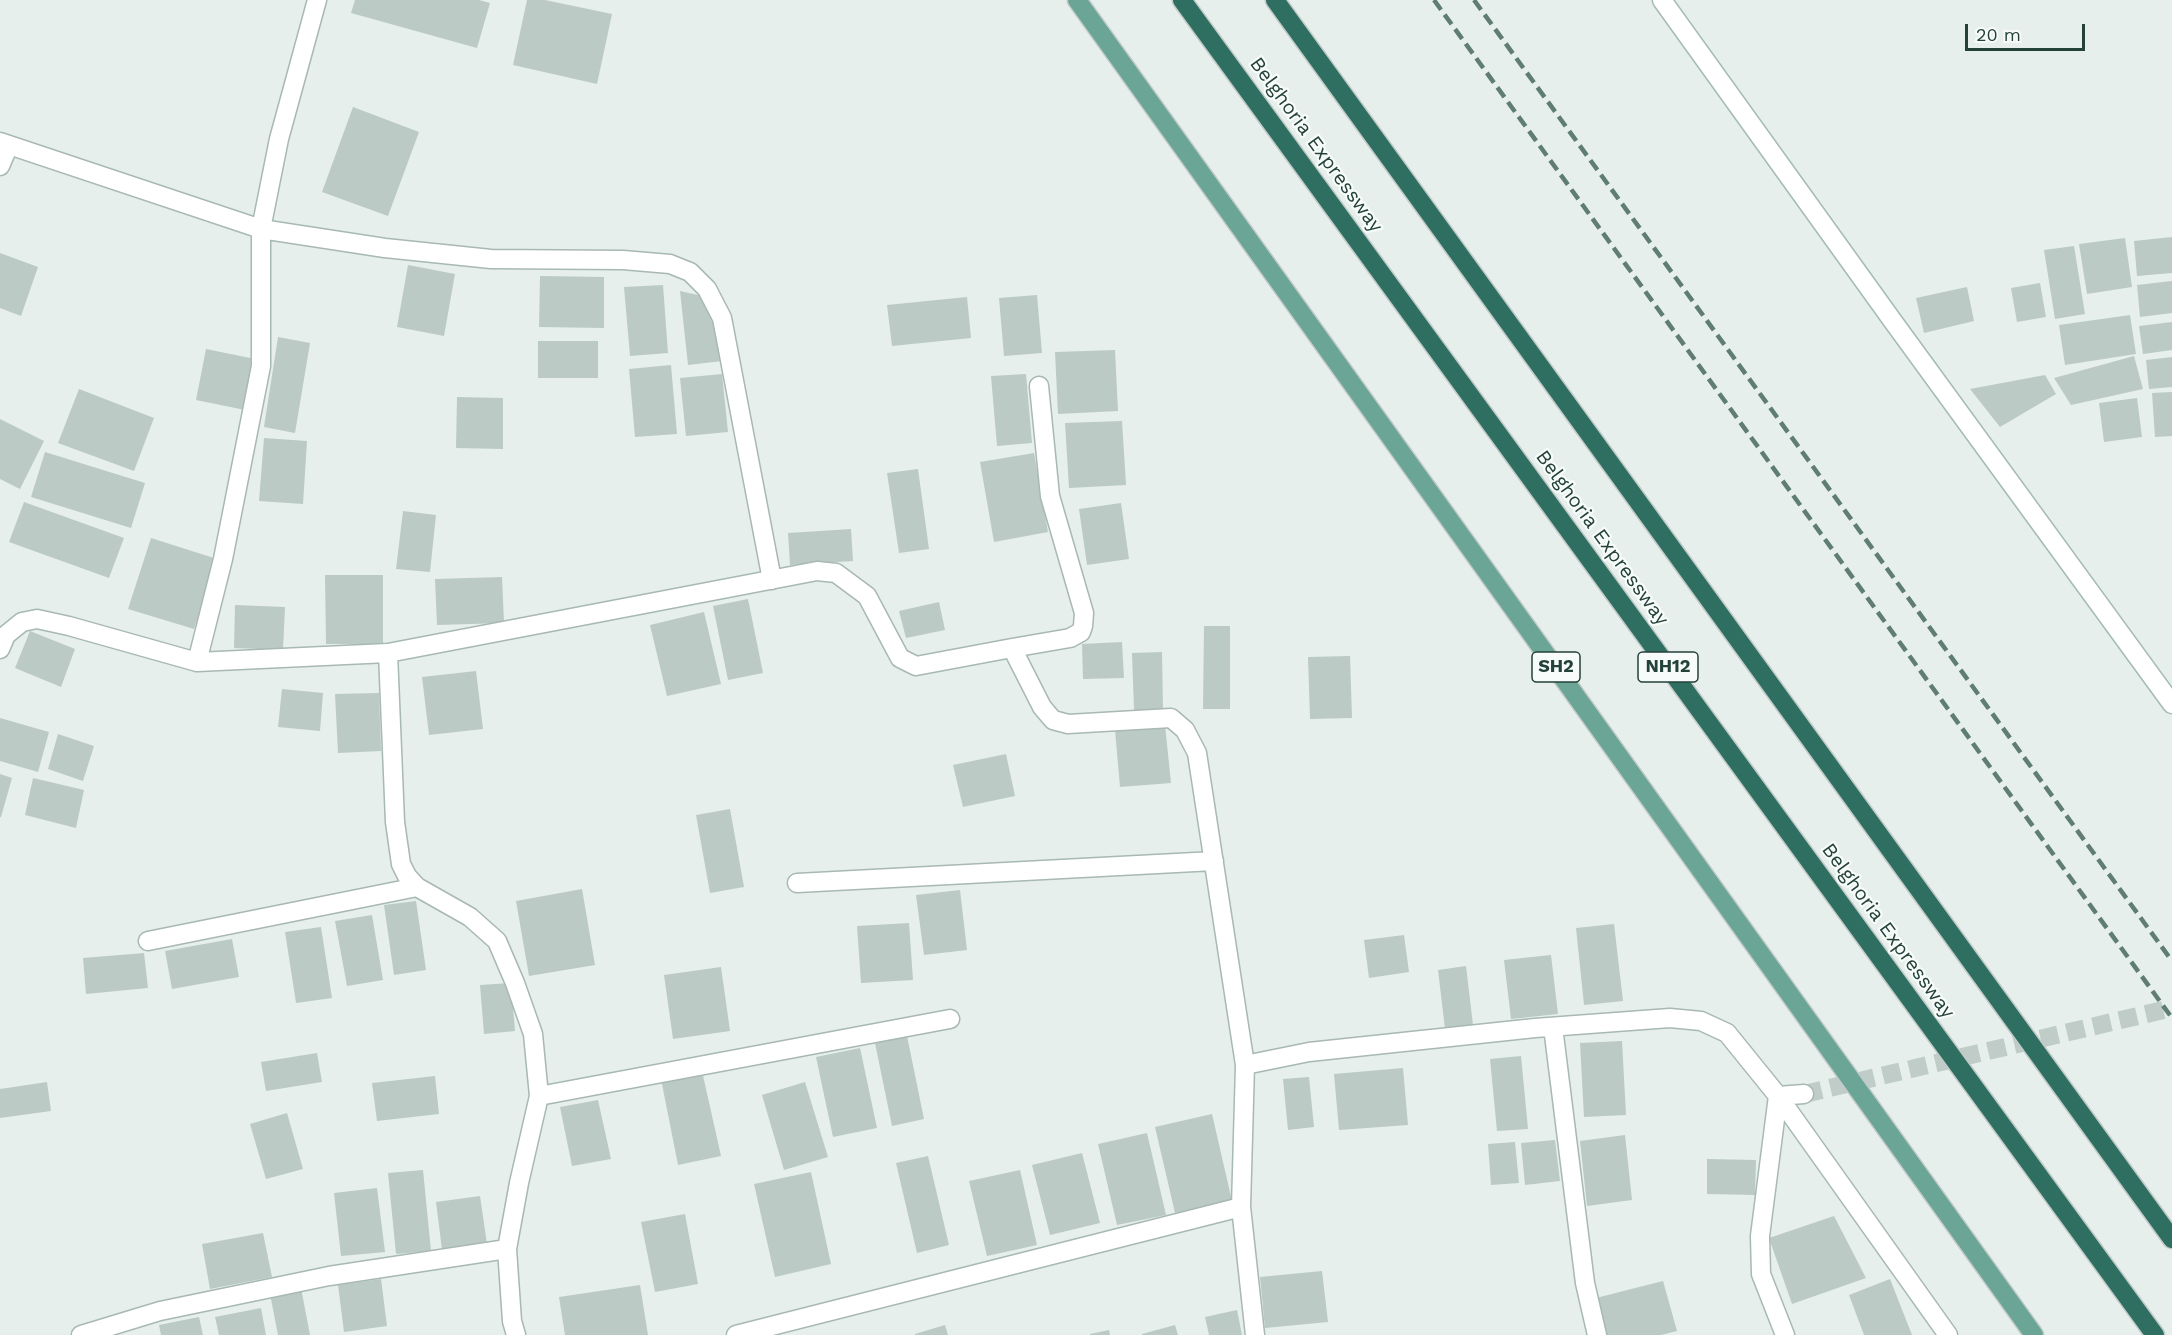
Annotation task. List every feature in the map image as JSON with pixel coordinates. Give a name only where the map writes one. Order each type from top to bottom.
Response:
[{"type":"highway","name":"Belghoria Expressway","points":[[1182,0],[2155,1335]]},
{"type":"highway","points":[[1275,0],[2172,1239]]},
{"type":"main road","name":"SH2","points":[[1077,0],[2034,1335]]},
{"type":"street","points":[[197,662],[223,559],[261,366],[261,230],[279,139],[317,0]]},
{"type":"street","points":[[1662,0],[2172,704]]},
{"type":"street","points":[[0,166],[5,143],[261,230],[385,248],[491,259],[623,260],[670,264],[690,272],[708,289],[722,318],[772,580]]},
{"type":"street","points":[[0,649],[6,635],[22,622],[37,619],[197,662],[388,653],[817,571],[836,573],[867,596],[900,658],[916,666],[1070,638],[1081,632],[1084,614],[1050,496],[1039,386]]},
{"type":"street","points":[[1012,648],[1042,707],[1053,720],[1068,724],[1171,718],[1185,730],[1197,753],[1245,1065],[1240,1207],[1255,1335]]},
{"type":"street","points":[[388,653],[395,822],[401,864],[407,876],[417,887],[470,917],[497,941],[533,1034],[539,1096],[507,1249],[512,1321],[516,1335]]},
{"type":"street","points":[[797,883],[1214,861]]},
{"type":"street","points":[[148,941],[417,887]]},
{"type":"street","points":[[1245,1065],[1309,1052],[1553,1027],[1670,1018],[1701,1022],[1727,1033],[1778,1096],[1948,1335]]},
{"type":"street","points":[[539,1096],[950,1019]]},
{"type":"street","points":[[1553,1027],[1585,1283],[1597,1335]]},
{"type":"street","points":[[1778,1096],[1804,1094]]},
{"type":"street","points":[[1778,1096],[1760,1236],[1761,1274],[1785,1335]]},
{"type":"street","points":[[736,1335],[781,1329],[1240,1207]]},
{"type":"street","points":[[81,1335],[160,1311],[307,1281],[507,1249]]},
{"type":"building","points":[[355,0],[479,0],[490,3],[477,48],[351,13]]},
{"type":"building","points":[[527,0],[545,0],[612,14],[597,84],[513,65]]},
{"type":"building","points":[[353,107],[419,132],[388,216],[322,192]]},
{"type":"building","points":[[2172,237],[2172,273],[2137,276],[2134,241]]},
{"type":"building","points":[[2125,238],[2132,287],[2087,294],[2079,244]]},
{"type":"building","points":[[2074,246],[2085,314],[2055,319],[2044,250]]},
{"type":"building","points":[[0,253],[38,267],[21,316],[0,308]]},
{"type":"building","points":[[408,265],[455,274],[444,336],[397,327]]},
{"type":"building","points":[[540,276],[604,277],[604,328],[539,327]]},
{"type":"building","points":[[2172,281],[2172,313],[2140,317],[2137,285]]},
{"type":"building","points":[[2040,283],[2046,317],[2017,322],[2011,288]]},
{"type":"building","points":[[663,285],[668,353],[630,356],[624,287]]},
{"type":"building","points":[[1967,287],[1974,321],[1924,333],[1916,298]]},
{"type":"building","points":[[680,291],[707,297],[722,361],[688,365]]},
{"type":"building","points":[[1037,295],[1042,353],[1004,356],[999,298]]},
{"type":"building","points":[[967,297],[971,338],[892,346],[887,305]]},
{"type":"building","points":[[2130,315],[2136,354],[2065,365],[2059,325]]},
{"type":"building","points":[[2172,322],[2172,350],[2143,354],[2139,326]]},
{"type":"building","points":[[278,337],[310,343],[295,433],[264,427]]},
{"type":"building","points":[[538,341],[598,341],[598,378],[538,378]]},
{"type":"building","points":[[206,349],[255,359],[245,410],[196,400]]},
{"type":"building","points":[[1115,350],[1118,411],[1058,414],[1055,352]]},
{"type":"building","points":[[2134,356],[2143,389],[2071,405],[2054,378]]},
{"type":"building","points":[[2172,357],[2172,387],[2149,389],[2146,360]]},
{"type":"building","points":[[671,365],[677,434],[635,437],[629,369]]},
{"type":"building","points":[[722,374],[728,432],[686,436],[680,378]]},
{"type":"building","points":[[1026,374],[1032,443],[997,446],[991,376]]},
{"type":"building","points":[[2045,375],[2056,394],[2000,427],[1970,389]]},
{"type":"building","points":[[79,389],[154,418],[134,471],[58,443]]},
{"type":"building","points":[[2172,392],[2172,436],[2155,437],[2152,393]]},
{"type":"building","points":[[457,397],[503,398],[503,449],[456,448]]},
{"type":"building","points":[[2137,398],[2142,437],[2104,442],[2099,403]]},
{"type":"building","points":[[0,419],[44,441],[20,489],[0,479]]},
{"type":"building","points":[[1122,421],[1126,485],[1069,488],[1065,423]]},
{"type":"building","points":[[264,438],[307,441],[303,504],[259,501]]},
{"type":"building","points":[[45,452],[145,483],[131,528],[31,497]]},
{"type":"building","points":[[1034,453],[1048,532],[994,542],[980,462]]},
{"type":"building","points":[[918,469],[929,549],[899,553],[887,473]]},
{"type":"building","points":[[24,502],[124,538],[109,578],[9,542]]},
{"type":"building","points":[[1121,503],[1129,559],[1087,565],[1079,509]]},
{"type":"building","points":[[403,511],[436,515],[430,572],[396,569]]},
{"type":"building","points":[[851,529],[853,561],[790,565],[788,533]]},
{"type":"building","points":[[151,538],[217,559],[194,629],[128,609]]},
{"type":"building","points":[[325,575],[383,575],[383,644],[326,644]]},
{"type":"building","points":[[502,577],[504,623],[437,625],[435,579]]},
{"type":"building","points":[[748,599],[763,673],[728,680],[713,606]]},
{"type":"building","points":[[939,602],[945,630],[906,638],[899,611]]},
{"type":"building","points":[[235,605],[285,607],[283,650],[234,648]]},
{"type":"building","points":[[704,612],[721,684],[667,696],[650,625]]},
{"type":"building","points":[[1204,626],[1230,626],[1230,709],[1203,709]]},
{"type":"building","points":[[30,631],[75,649],[61,687],[15,668]]},
{"type":"building","points":[[1122,642],[1124,678],[1083,679],[1082,644]]},
{"type":"building","points":[[1162,652],[1163,710],[1134,710],[1132,653]]},
{"type":"building","points":[[1350,656],[1352,718],[1310,719],[1308,657]]},
{"type":"building","points":[[476,671],[483,729],[429,735],[422,677]]},
{"type":"building","points":[[282,689],[323,693],[320,731],[278,727]]},
{"type":"building","points":[[379,693],[381,751],[338,753],[335,694]]},
{"type":"building","points":[[0,718],[49,732],[38,772],[0,761]]},
{"type":"building","points":[[1165,725],[1171,783],[1120,787],[1115,730]]},
{"type":"building","points":[[58,734],[94,746],[83,781],[48,769]]},
{"type":"building","points":[[1006,754],[1015,796],[963,807],[953,765]]},
{"type":"building","points":[[0,774],[12,778],[1,817],[0,817]]},
{"type":"building","points":[[33,778],[84,790],[76,828],[25,815]]},
{"type":"building","points":[[730,809],[744,887],[710,893],[696,815]]},
{"type":"building","points":[[582,889],[595,965],[529,976],[516,901]]},
{"type":"building","points":[[960,890],[967,950],[924,955],[916,895]]},
{"type":"building","points":[[416,901],[426,970],[394,975],[384,905]]},
{"type":"building","points":[[372,915],[383,980],[347,986],[335,921]]},
{"type":"building","points":[[909,923],[913,980],[861,983],[857,926]]},
{"type":"building","points":[[1614,924],[1623,1001],[1584,1005],[1576,928]]},
{"type":"building","points":[[321,927],[332,998],[296,1003],[285,932]]},
{"type":"building","points":[[1404,935],[1409,972],[1369,978],[1364,940]]},
{"type":"building","points":[[232,939],[239,977],[172,989],[165,951]]},
{"type":"building","points":[[144,953],[148,988],[86,994],[83,958]]},
{"type":"building","points":[[1551,955],[1558,1014],[1511,1019],[1504,960]]},
{"type":"building","points":[[1466,966],[1473,1025],[1445,1029],[1438,970]]},
{"type":"building","points":[[721,967],[730,1031],[673,1039],[664,975]]},
{"type":"building","points":[[511,983],[515,1031],[484,1034],[480,985]]},
{"type":"building","points":[[907,1036],[924,1119],[892,1126],[875,1043]]},
{"type":"building","points":[[1622,1041],[1626,1115],[1584,1117],[1580,1043]]},
{"type":"building","points":[[860,1048],[877,1128],[833,1137],[816,1057]]},
{"type":"building","points":[[317,1053],[322,1082],[266,1091],[261,1062]]},
{"type":"building","points":[[1521,1056],[1528,1129],[1497,1131],[1490,1059]]},
{"type":"building","points":[[1403,1068],[1408,1125],[1339,1130],[1334,1074]]},
{"type":"building","points":[[702,1071],[721,1156],[678,1165],[661,1079]]},
{"type":"building","points":[[435,1076],[439,1114],[377,1121],[372,1083]]},
{"type":"building","points":[[1309,1077],[1314,1127],[1288,1130],[1283,1079]]},
{"type":"building","points":[[47,1082],[51,1111],[0,1118],[0,1089]]},
{"type":"building","points":[[805,1082],[828,1157],[784,1170],[762,1095]]},
{"type":"building","points":[[598,1100],[611,1159],[572,1166],[560,1107]]},
{"type":"building","points":[[287,1113],[303,1169],[266,1179],[250,1124]]},
{"type":"building","points":[[1212,1114],[1232,1201],[1175,1213],[1155,1127]]},
{"type":"building","points":[[1147,1133],[1166,1215],[1117,1225],[1098,1144]]},
{"type":"building","points":[[1625,1135],[1632,1200],[1587,1206],[1580,1141]]},
{"type":"building","points":[[1555,1140],[1560,1181],[1525,1185],[1521,1143]]},
{"type":"building","points":[[1515,1142],[1519,1183],[1491,1185],[1488,1144]]},
{"type":"building","points":[[1082,1153],[1100,1223],[1050,1235],[1032,1165]]},
{"type":"building","points":[[928,1156],[949,1245],[917,1253],[896,1163]]},
{"type":"building","points":[[1707,1159],[1756,1160],[1755,1195],[1707,1194]]},
{"type":"building","points":[[423,1170],[431,1251],[396,1254],[388,1173]]},
{"type":"building","points":[[1020,1170],[1037,1245],[987,1256],[969,1181]]},
{"type":"building","points":[[811,1172],[831,1264],[775,1277],[754,1184]]},
{"type":"building","points":[[377,1188],[385,1252],[341,1256],[334,1193]]},
{"type":"building","points":[[480,1196],[487,1244],[442,1250],[436,1202]]},
{"type":"building","points":[[685,1214],[698,1284],[655,1292],[641,1222]]},
{"type":"building","points":[[1834,1216],[1866,1278],[1792,1304],[1769,1238]]},
{"type":"building","points":[[263,1233],[272,1277],[210,1289],[202,1244]]},
{"type":"building","points":[[1322,1271],[1328,1322],[1265,1328],[1260,1277]]},
{"type":"building","points":[[381,1279],[387,1326],[344,1332],[338,1285]]},
{"type":"building","points":[[1890,1279],[1912,1335],[1864,1335],[1849,1295]]},
{"type":"building","points":[[1663,1281],[1677,1331],[1661,1335],[1605,1335],[1596,1298]]},
{"type":"building","points":[[640,1285],[648,1335],[565,1335],[559,1297]]},
{"type":"building","points":[[301,1288],[310,1335],[278,1335],[270,1294]]},
{"type":"building","points":[[261,1308],[266,1335],[219,1335],[215,1317]]},
{"type":"building","points":[[1237,1310],[1242,1335],[1209,1335],[1205,1317]]},
{"type":"building","points":[[199,1317],[203,1335],[161,1335],[159,1325]]},
{"type":"building","points":[[945,1325],[948,1335],[915,1335],[915,1334]]},
{"type":"building","points":[[1175,1325],[1178,1335],[1142,1335],[1142,1334]]},
{"type":"building","points":[[1109,1330],[1110,1335],[1090,1335],[1090,1334]]},
{"type":"tunnel","points":[[1804,1094],[2172,1008]]},
{"type":"railway","points":[[1434,0],[2172,1018]]},
{"type":"railway","points":[[1474,0],[2172,961]]}]
